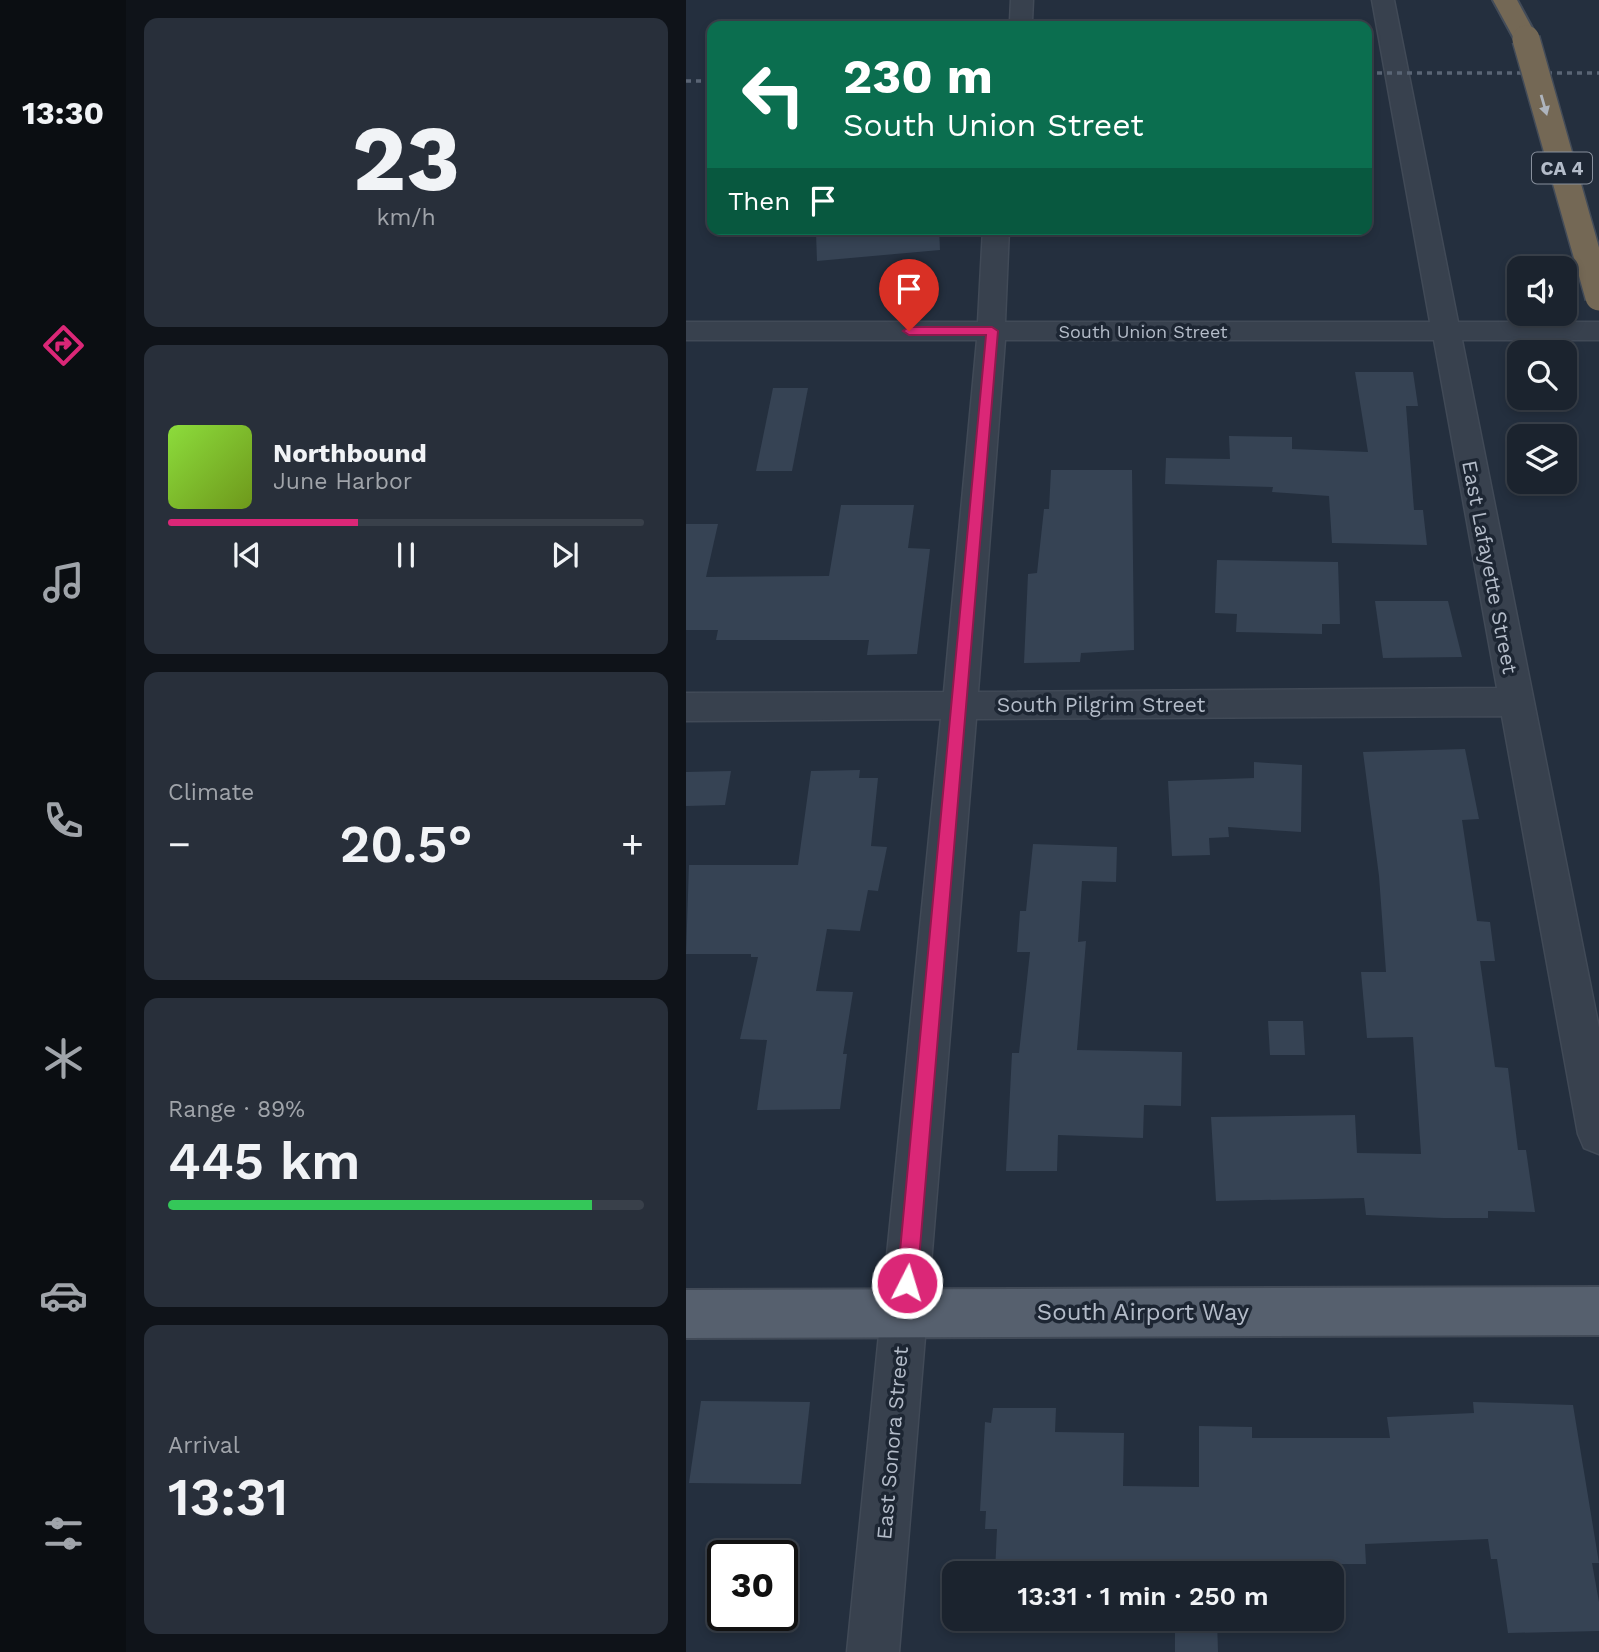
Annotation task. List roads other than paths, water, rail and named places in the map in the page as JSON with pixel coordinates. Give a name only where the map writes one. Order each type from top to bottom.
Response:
[{"type":"highway","points":[[1505,0],[1526,39]]},
{"type":"highway","name":"CA 4","points":[[1515,0],[1599,297]]},
{"type":"main road","name":"South Airport Way","points":[[686,1314],[1599,1311]]},
{"type":"street","name":"East Lafayette Street","points":[[1383,0],[1599,1134]]},
{"type":"street","name":"East Sonora Street","points":[[873,1652],[992,331],[996,235]]},
{"type":"street","name":"South Union Street","points":[[686,331],[1599,331]]},
{"type":"street","name":"South Pilgrim Street","points":[[686,707],[1516,702]]},
{"type":"railway","points":[[1372,73],[1599,73]]},
{"type":"railway","points":[[686,81],[707,81]]}]
